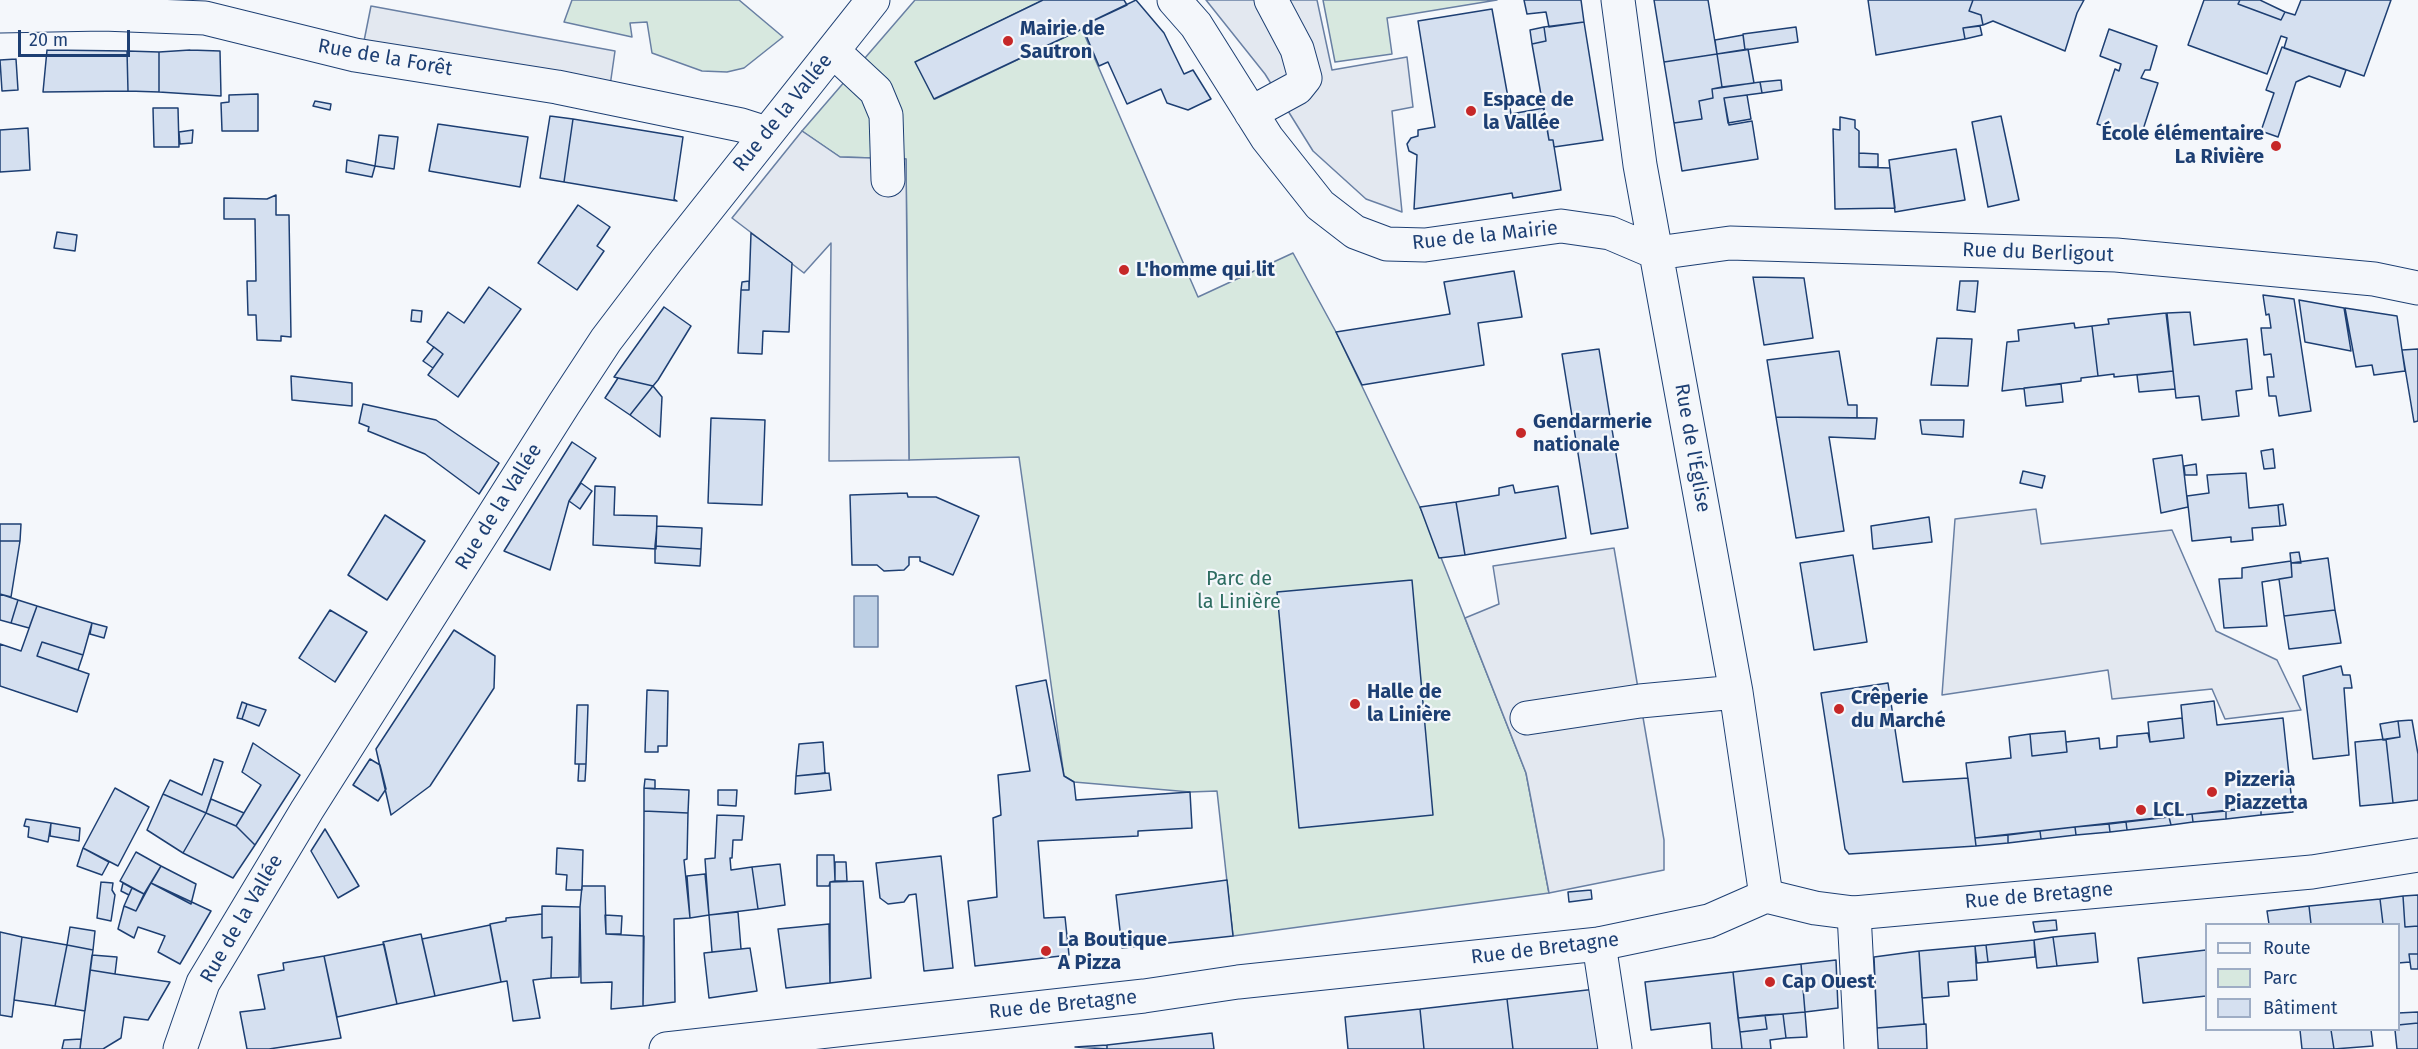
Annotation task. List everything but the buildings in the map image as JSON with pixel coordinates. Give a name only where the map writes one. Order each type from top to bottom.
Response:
[{"type":"street","name":"Rue de la Vallée","points":[[180,1049],[203,983],[307,810],[606,340],[766,133],[873,0]]},
{"type":"street","name":"Rue de la Mairie","points":[[1174,0],[1196,25],[1267,138],[1320,204],[1355,232],[1387,244],[1425,245],[1561,226],[1610,233],[1657,253]]},
{"type":"street","points":[[1251,113],[1297,88],[1305,78],[1297,49],[1271,0]]},
{"type":"street","name":"Rue de l'Église","points":[[1618,0],[1640,165],[1736,692],[1766,896]]},
{"type":"street","name":"Rue de la Forêt","points":[[0,16],[71,7],[205,18],[354,55],[557,87],[741,125],[766,133]]},
{"type":"street","points":[[833,51],[876,91],[886,115],[888,180]]},
{"type":"street","name":"Rue du Berligout","points":[[1657,253],[1730,243],[2116,255],[2374,279],[2418,288]]},
{"type":"street","points":[[1527,718],[1640,701],[1736,692]]},
{"type":"street","name":"Rue de Bretagne","points":[[666,1049],[1144,996],[1238,982],[1599,944],[1709,921],[1766,896],[1815,908],[1854,913],[2312,872],[2418,855]]},
{"type":"street","points":[[1854,913],[1861,1049]]},
{"type":"street","points":[[1599,944],[1615,1049]]},
{"type":"green space","points":[[572,0],[739,0],[783,37],[744,68],[727,72],[702,71],[652,53],[647,22],[630,23],[632,37],[564,22]]},
{"type":"green space","name":"Parc de la Linière","points":[[915,0],[1043,0],[916,62],[935,99],[1082,29],[1198,297],[1293,253],[1336,332],[1427,522],[1526,773],[1549,893],[1233,936],[1217,791],[1190,792],[1074,782],[1064,776],[1019,457],[909,460],[906,159],[840,157],[802,131]]},
{"type":"green space","points":[[1323,0],[1497,0],[1387,18],[1392,54],[1335,62]]},
{"type":"shaded area","points":[[1206,0],[1317,0],[1332,70],[1407,57],[1413,107],[1392,111],[1402,212],[1366,199],[1313,151],[1265,74]]},
{"type":"shaded area","points":[[371,6],[615,51],[610,86],[364,41]]},
{"type":"shaded area","points":[[802,131],[840,157],[906,159],[909,460],[829,461],[831,243],[804,273],[732,218]]},
{"type":"shaded area","points":[[2036,509],[2041,544],[2172,530],[2216,631],[2277,660],[2301,710],[2225,719],[2212,689],[2112,699],[2108,670],[1942,695],[1955,519]]},
{"type":"shaded area","points":[[1614,548],[1664,840],[1664,870],[1549,893],[1526,773],[1465,618],[1499,604],[1493,566]]},
{"type":"water","points":[[854,596],[878,596],[878,647],[854,647]]},
{"type":"place","name":"Mairie de Sautron","points":[[1008,41]]},
{"type":"place","name":"Espace de la Vallée","points":[[1471,111]]},
{"type":"place","name":"École élémentaire La Rivière","points":[[2276,146]]},
{"type":"place","name":"L'homme qui lit","points":[[1124,270]]},
{"type":"place","name":"Gendarmerie nationale","points":[[1521,433]]},
{"type":"place","name":"Halle de la Linière","points":[[1355,704]]},
{"type":"place","name":"Crêperie du Marché","points":[[1839,709]]},
{"type":"place","name":"Pizzeria Piazzetta","points":[[2212,792]]},
{"type":"place","name":"LCL","points":[[2141,810]]},
{"type":"place","name":"La Boutique A Pizza","points":[[1046,951]]},
{"type":"place","name":"Cap Ouest","points":[[1770,982]]}]
